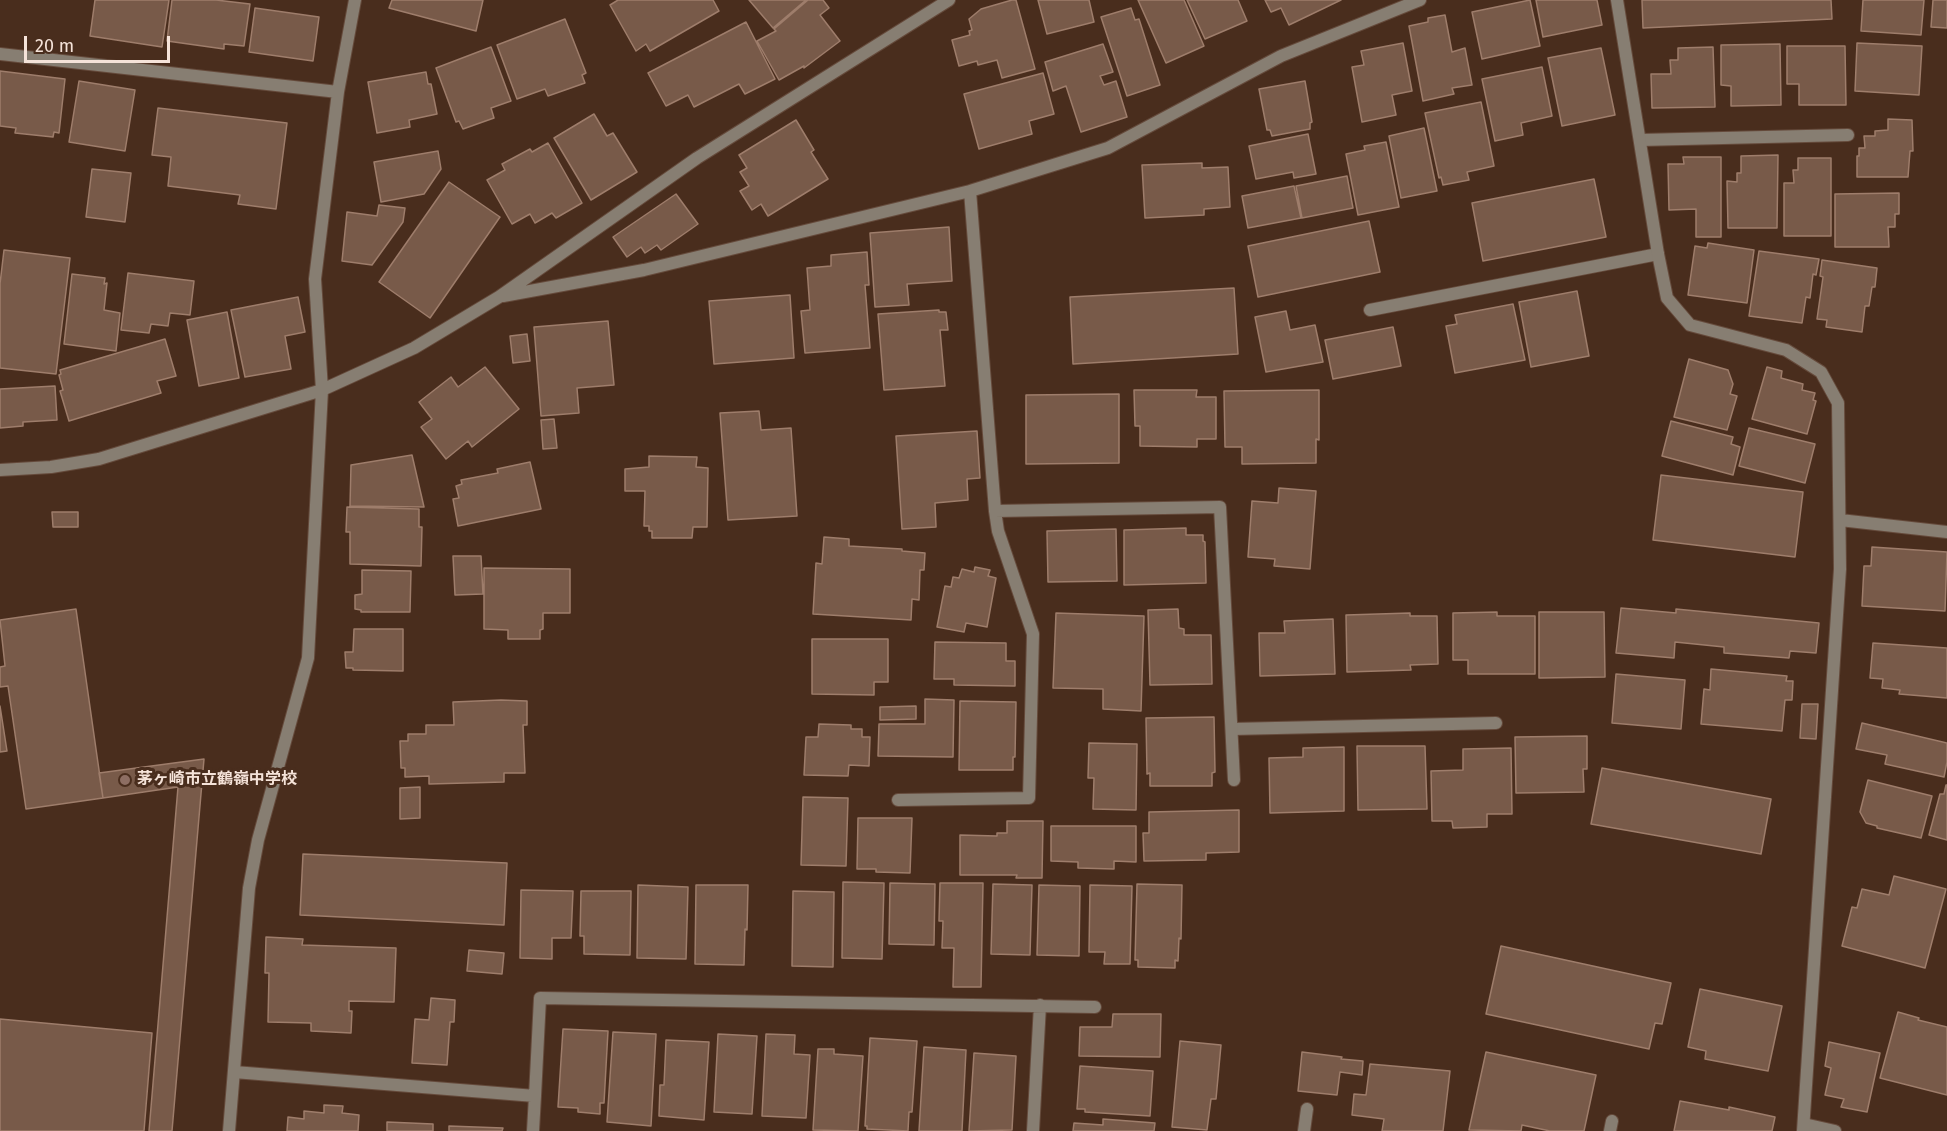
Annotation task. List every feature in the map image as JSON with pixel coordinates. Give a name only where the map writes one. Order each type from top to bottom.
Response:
[{"type":"street","points":[[230,1131],[249,888],[258,840],[308,658],[322,390],[315,279],[338,92],[355,0]]},
{"type":"street","points":[[0,471],[51,467],[99,459],[322,390],[414,348],[499,297],[697,158],[949,0]]},
{"type":"street","points":[[499,297],[644,270],[970,191],[1108,148],[1281,56],[1420,0]]},
{"type":"street","points":[[1617,0],[1667,298],[1690,325],[1786,350],[1821,372],[1838,404],[1840,569],[1803,1128],[1835,1131]]},
{"type":"street","points":[[0,54],[338,92]]},
{"type":"street","points":[[1640,140],[1848,135]]},
{"type":"street","points":[[898,801],[1029,798],[1033,634],[998,531],[995,511],[970,191]]},
{"type":"street","points":[[1370,310],[1658,254]]},
{"type":"street","points":[[995,511],[1220,507],[1234,780]]},
{"type":"street","points":[[1840,520],[1947,532]]},
{"type":"street","points":[[1232,729],[1496,723]]},
{"type":"street","points":[[533,1131],[540,998],[1095,1007]]},
{"type":"street","points":[[1033,1131],[1040,1005]]},
{"type":"street","points":[[234,1072],[536,1096]]},
{"type":"street","points":[[1304,1131],[1307,1109]]},
{"type":"building","points":[[95,0],[169,0],[162,47],[90,36]]},
{"type":"building","points":[[172,0],[216,0],[250,4],[244,46],[224,44],[224,49],[167,41]]},
{"type":"building","points":[[392,0],[483,0],[476,31],[389,8]]},
{"type":"building","points":[[618,0],[713,0],[719,11],[650,51],[646,44],[636,51],[610,5]]},
{"type":"building","points":[[749,0],[806,0],[773,28]]},
{"type":"building","points":[[808,0],[823,0],[829,8],[820,15],[840,41],[804,68],[804,66],[779,80],[757,41],[776,31],[774,29]]},
{"type":"building","points":[[1016,0],[1035,69],[1002,78],[997,60],[978,65],[977,61],[959,66],[952,40],[970,35],[969,31],[972,30],[969,19],[981,9]]},
{"type":"building","points":[[1038,0],[1089,0],[1094,22],[1047,34]]},
{"type":"building","points":[[1138,0],[1184,0],[1204,46],[1166,63]]},
{"type":"building","points":[[1187,0],[1238,0],[1247,21],[1205,39]]},
{"type":"building","points":[[1265,0],[1341,0],[1289,25],[1281,8],[1271,12]]},
{"type":"building","points":[[1530,0],[1540,46],[1482,59],[1472,12]]},
{"type":"building","points":[[1536,0],[1597,0],[1602,25],[1543,37]]},
{"type":"building","points":[[1642,0],[1831,0],[1832,19],[1643,28]]},
{"type":"building","points":[[1863,0],[1924,0],[1921,35],[1861,31]]},
{"type":"building","points":[[1933,0],[1947,0],[1947,28],[1931,27]]},
{"type":"building","points":[[255,8],[319,17],[313,61],[249,52]]},
{"type":"building","points":[[1131,8],[1135,20],[1139,19],[1160,85],[1127,96],[1101,17]]},
{"type":"building","points":[[1445,15],[1452,52],[1465,48],[1472,85],[1452,88],[1454,94],[1423,101],[1409,26],[1428,22],[1428,18]]},
{"type":"building","points":[[565,19],[586,73],[582,75],[585,83],[548,96],[545,89],[517,99],[497,45]]},
{"type":"building","points":[[746,22],[775,79],[745,94],[739,84],[694,107],[688,95],[666,106],[648,73]]},
{"type":"building","points":[[1403,43],[1412,91],[1392,95],[1396,115],[1362,122],[1352,67],[1364,65],[1361,51]]},
{"type":"building","points":[[1857,43],[1922,46],[1919,95],[1855,91]]},
{"type":"building","points":[[1103,44],[1113,72],[1100,76],[1104,85],[1116,81],[1127,117],[1081,132],[1066,86],[1053,91],[1045,62]]},
{"type":"building","points":[[1780,44],[1781,105],[1731,106],[1731,86],[1721,85],[1721,45]]},
{"type":"building","points":[[1787,46],[1845,46],[1846,105],[1799,105],[1799,84],[1787,84]]},
{"type":"building","points":[[491,47],[511,101],[491,108],[494,118],[463,129],[459,121],[456,122],[436,68]]},
{"type":"building","points":[[1713,47],[1715,107],[1652,108],[1651,74],[1671,74],[1670,60],[1678,60],[1678,48]]},
{"type":"building","points":[[1601,48],[1615,115],[1562,126],[1548,58]]},
{"type":"building","points":[[1542,67],[1552,116],[1521,123],[1523,135],[1495,141],[1482,79]]},
{"type":"building","points":[[0,71],[65,79],[59,133],[54,132],[53,137],[15,133],[16,128],[0,126]]},
{"type":"building","points":[[426,72],[437,114],[409,120],[410,127],[377,133],[368,82]]},
{"type":"building","points":[[1043,73],[1054,114],[1029,121],[1032,134],[979,149],[964,94]]},
{"type":"building","points":[[79,81],[135,90],[125,151],[69,142]]},
{"type":"building","points":[[1305,81],[1312,122],[1310,129],[1272,136],[1270,130],[1267,130],[1259,89]]},
{"type":"building","points":[[1481,102],[1494,166],[1467,172],[1469,180],[1443,185],[1441,177],[1439,178],[1425,113]]},
{"type":"building","points":[[158,108],[287,123],[276,209],[238,204],[240,195],[168,186],[171,157],[152,155]]},
{"type":"building","points":[[594,114],[607,136],[613,133],[637,172],[591,200],[554,138]]},
{"type":"building","points":[[1888,119],[1912,120],[1913,151],[1910,151],[1908,177],[1857,177],[1857,156],[1859,156],[1859,148],[1865,148],[1864,136],[1875,136],[1875,131],[1888,130]]},
{"type":"building","points":[[796,120],[814,150],[811,152],[828,179],[768,216],[761,204],[752,210],[740,191],[749,186],[740,172],[747,168],[739,155]]},
{"type":"building","points":[[1424,128],[1437,191],[1401,198],[1389,136]]},
{"type":"building","points":[[1308,134],[1316,174],[1294,178],[1293,172],[1256,179],[1249,146]]},
{"type":"building","points":[[1386,142],[1399,207],[1358,215],[1346,154],[1365,150],[1364,146]]},
{"type":"building","points":[[548,143],[582,203],[556,218],[552,213],[535,223],[530,214],[512,224],[487,180],[505,170],[502,164],[530,149],[532,152]]},
{"type":"building","points":[[438,151],[441,169],[424,194],[381,202],[374,162]]},
{"type":"building","points":[[1778,155],[1777,228],[1728,228],[1727,181],[1737,182],[1737,173],[1741,173],[1741,156]]},
{"type":"building","points":[[1683,157],[1721,157],[1721,237],[1696,237],[1696,209],[1669,210],[1668,164],[1684,164]]},
{"type":"building","points":[[1798,158],[1831,158],[1831,236],[1784,236],[1784,183],[1794,183],[1793,170],[1798,170]]},
{"type":"building","points":[[1202,163],[1202,168],[1228,167],[1230,207],[1204,209],[1204,215],[1145,218],[1142,165]]},
{"type":"building","points":[[92,169],[131,173],[125,222],[86,217]]},
{"type":"building","points":[[1347,176],[1353,208],[1302,218],[1296,186]]},
{"type":"building","points":[[1594,179],[1606,237],[1483,261],[1472,203]]},
{"type":"building","points":[[449,182],[500,217],[430,318],[379,282]]},
{"type":"building","points":[[1294,186],[1301,218],[1248,228],[1242,196]]},
{"type":"building","points":[[1899,193],[1899,214],[1895,214],[1895,227],[1888,227],[1889,247],[1835,247],[1835,194]]},
{"type":"building","points":[[676,194],[698,224],[661,250],[657,245],[645,253],[641,247],[627,257],[613,237]]},
{"type":"building","points":[[379,205],[405,208],[403,222],[372,265],[342,261],[347,212],[377,216]]},
{"type":"building","points":[[1369,221],[1380,272],[1258,297],[1248,246]]},
{"type":"building","points":[[949,227],[952,281],[907,284],[909,305],[875,307],[870,233]]},
{"type":"building","points":[[1708,243],[1754,250],[1747,303],[1688,295],[1695,246],[1707,248]]},
{"type":"building","points":[[4,250],[70,258],[56,374],[0,368],[0,284]]},
{"type":"building","points":[[1759,251],[1819,259],[1816,275],[1813,274],[1810,298],[1806,297],[1802,323],[1749,316]]},
{"type":"building","points":[[867,252],[869,285],[865,285],[870,348],[805,353],[801,311],[810,310],[807,268],[831,266],[831,255]]},
{"type":"building","points":[[1822,260],[1877,268],[1875,287],[1872,287],[1869,306],[1865,306],[1862,332],[1826,327],[1827,320],[1817,319],[1823,277],[1820,276]]},
{"type":"building","points":[[128,273],[194,281],[190,315],[170,313],[168,326],[151,324],[149,333],[121,330]]},
{"type":"building","points":[[72,274],[105,278],[104,284],[107,283],[104,310],[120,313],[116,351],[64,344]]},
{"type":"building","points":[[1234,288],[1238,354],[1073,364],[1070,297]]},
{"type":"building","points":[[1577,291],[1589,356],[1531,367],[1519,302]]},
{"type":"building","points":[[790,295],[794,358],[714,364],[709,301]]},
{"type":"building","points":[[298,297],[305,332],[285,336],[291,369],[245,377],[231,310]]},
{"type":"building","points":[[1513,304],[1525,360],[1455,373],[1446,326],[1457,324],[1455,315]]},
{"type":"building","points":[[939,310],[939,312],[946,312],[948,330],[940,330],[945,386],[884,390],[878,314]]},
{"type":"building","points":[[1286,311],[1290,330],[1315,325],[1323,362],[1266,372],[1255,317]]},
{"type":"building","points":[[227,312],[239,378],[199,386],[187,320]]},
{"type":"building","points":[[608,321],[614,385],[577,388],[579,413],[541,416],[534,327]]},
{"type":"building","points":[[1393,327],[1401,366],[1333,379],[1325,340]]},
{"type":"building","points":[[527,334],[530,361],[513,363],[510,336]]},
{"type":"building","points":[[165,339],[176,376],[157,381],[161,393],[69,421],[60,391],[63,390],[60,370]]},
{"type":"building","points":[[1689,359],[1728,370],[1733,384],[1730,394],[1737,396],[1727,430],[1674,417]]},
{"type":"building","points":[[485,367],[519,409],[472,447],[468,441],[446,459],[421,427],[432,419],[419,402],[451,377],[458,387]]},
{"type":"building","points":[[1767,367],[1782,371],[1781,378],[1803,384],[1802,390],[1815,393],[1813,400],[1816,401],[1807,434],[1752,419]]},
{"type":"building","points":[[55,386],[57,420],[23,422],[23,426],[0,428],[0,389]]},
{"type":"building","points":[[1134,390],[1197,390],[1196,397],[1216,397],[1216,439],[1197,439],[1197,447],[1140,446],[1140,426],[1135,426]]},
{"type":"building","points":[[1319,390],[1319,440],[1316,439],[1316,463],[1242,464],[1242,447],[1225,447],[1224,391]]},
{"type":"building","points":[[1119,394],[1119,463],[1026,464],[1026,395]]},
{"type":"building","points":[[759,411],[761,430],[791,428],[797,516],[728,520],[720,413]]},
{"type":"building","points":[[554,419],[557,448],[543,449],[541,420]]},
{"type":"building","points":[[1671,421],[1733,437],[1731,444],[1740,447],[1733,475],[1662,456]]},
{"type":"building","points":[[1749,428],[1815,444],[1805,483],[1739,466]]},
{"type":"building","points":[[977,431],[980,478],[967,479],[968,500],[935,503],[936,527],[902,529],[896,436]]},
{"type":"building","points":[[412,455],[424,507],[350,506],[351,465]]},
{"type":"building","points":[[649,456],[697,457],[696,467],[708,468],[707,527],[693,527],[692,538],[652,538],[649,526],[644,526],[645,491],[625,491],[625,469],[649,467]]},
{"type":"building","points":[[530,462],[541,509],[458,526],[453,499],[459,498],[456,486],[462,484],[461,480],[498,473],[497,469]]},
{"type":"building","points":[[1661,475],[1803,492],[1795,557],[1653,540]]},
{"type":"building","points":[[1279,488],[1316,491],[1310,569],[1274,566],[1275,559],[1248,557],[1252,501],[1278,503]]},
{"type":"building","points":[[347,507],[419,509],[419,527],[422,527],[421,566],[350,564],[350,532],[346,532]]},
{"type":"building","points":[[52,512],[78,512],[78,527],[53,527]]},
{"type":"building","points":[[1186,528],[1186,535],[1203,535],[1206,583],[1124,585],[1124,530]]},
{"type":"building","points":[[1116,529],[1117,581],[1048,582],[1047,531]]},
{"type":"building","points":[[824,537],[849,539],[849,546],[902,549],[902,551],[925,553],[924,570],[920,570],[919,600],[912,599],[911,620],[813,614],[816,563],[822,564]]},
{"type":"building","points":[[1872,547],[1947,552],[1945,611],[1862,606],[1864,566],[1871,566]]},
{"type":"building","points":[[453,556],[481,556],[483,594],[455,595]]},
{"type":"building","points":[[975,567],[990,570],[988,576],[996,578],[987,627],[966,623],[964,632],[937,627],[945,586],[951,587],[953,577],[959,578],[962,569],[974,572]]},
{"type":"building","points":[[484,568],[570,569],[570,613],[543,613],[543,629],[540,630],[540,639],[508,639],[508,630],[484,629]]},
{"type":"building","points":[[362,570],[411,571],[410,612],[361,612],[355,609],[355,595],[362,594]]},
{"type":"building","points":[[1621,608],[1676,613],[1676,609],[1819,623],[1816,653],[1790,651],[1789,658],[1724,653],[1724,647],[1675,642],[1674,658],[1616,653]]},
{"type":"building","points":[[76,609],[103,798],[26,809],[8,686],[0,687],[0,667],[5,666],[0,620]]},
{"type":"building","points":[[1178,609],[1179,628],[1184,629],[1184,635],[1211,635],[1212,684],[1150,685],[1148,610]]},
{"type":"building","points":[[1497,612],[1497,616],[1535,616],[1535,674],[1468,674],[1468,660],[1453,660],[1453,613]]},
{"type":"building","points":[[1539,612],[1604,612],[1605,677],[1539,678]]},
{"type":"building","points":[[1056,613],[1144,616],[1141,711],[1103,709],[1103,689],[1053,688]]},
{"type":"building","points":[[1410,613],[1410,616],[1437,616],[1438,664],[1410,665],[1411,670],[1347,672],[1346,615]]},
{"type":"building","points":[[1333,619],[1335,674],[1260,676],[1259,633],[1285,633],[1284,621]]},
{"type":"building","points":[[354,629],[403,629],[403,671],[346,668],[345,652],[353,652]]},
{"type":"building","points":[[812,639],[888,639],[888,682],[874,682],[874,695],[812,694]]},
{"type":"building","points":[[935,642],[1006,643],[1006,661],[1015,661],[1015,686],[954,685],[954,679],[934,679]]},
{"type":"building","points":[[1873,643],[1947,648],[1947,698],[1899,694],[1900,690],[1882,688],[1883,679],[1870,678]]},
{"type":"building","points":[[1711,669],[1787,676],[1786,681],[1793,681],[1792,700],[1785,700],[1782,731],[1701,724],[1704,689],[1710,690]]},
{"type":"building","points":[[1616,674],[1685,680],[1681,729],[1612,723]]},
{"type":"building","points":[[925,699],[954,700],[953,757],[878,756],[879,724],[925,724]]},
{"type":"building","points":[[527,701],[527,725],[523,725],[525,773],[504,773],[504,782],[429,784],[429,776],[405,777],[405,768],[401,768],[400,741],[408,741],[408,734],[426,734],[426,725],[454,725],[453,702]]},
{"type":"building","points":[[960,701],[1016,702],[1013,770],[959,770]]},
{"type":"building","points":[[1802,704],[1818,704],[1816,739],[1800,738]]},
{"type":"building","points":[[0,706],[7,751],[0,752]]},
{"type":"building","points":[[916,706],[916,719],[880,720],[880,707]]},
{"type":"building","points":[[1214,717],[1215,772],[1212,773],[1212,786],[1150,786],[1150,773],[1147,774],[1146,718]]},
{"type":"building","points":[[1862,723],[1947,743],[1944,777],[1885,764],[1887,755],[1856,749]]},
{"type":"building","points":[[819,724],[851,725],[851,729],[862,729],[862,737],[870,737],[869,766],[849,765],[848,776],[804,775],[806,737],[818,737]]},
{"type":"building","points":[[1587,736],[1587,769],[1583,769],[1584,792],[1516,793],[1515,737]]},
{"type":"building","points":[[1089,743],[1137,744],[1136,810],[1093,809],[1094,778],[1088,778]]},
{"type":"building","points":[[1357,746],[1425,746],[1427,809],[1358,810]]},
{"type":"building","points":[[1344,747],[1344,811],[1270,813],[1269,758],[1303,757],[1303,748]]},
{"type":"building","points":[[1511,748],[1512,814],[1487,814],[1487,827],[1453,828],[1452,821],[1432,821],[1431,771],[1463,770],[1463,749]]},
{"type":"building","points":[[204,759],[172,1131],[149,1131],[178,787],[103,798],[99,773]]},
{"type":"building","points":[[1602,768],[1771,799],[1761,854],[1591,824]]},
{"type":"building","points":[[1868,780],[1932,796],[1921,838],[1877,828],[1877,826],[1866,823],[1860,812]]},
{"type":"building","points":[[1946,785],[1947,840],[1929,835],[1940,794],[1944,794]]},
{"type":"building","points":[[420,787],[420,818],[400,819],[400,788]]},
{"type":"building","points":[[803,797],[848,798],[846,866],[801,865]]},
{"type":"building","points":[[1239,810],[1239,852],[1206,853],[1206,860],[1144,861],[1143,833],[1149,833],[1149,812]]},
{"type":"building","points":[[858,818],[912,818],[910,873],[857,869]]},
{"type":"building","points":[[1007,821],[1043,821],[1042,878],[1016,878],[1017,875],[960,875],[960,835],[997,836],[997,833],[1007,833]]},
{"type":"building","points":[[1051,826],[1136,826],[1136,862],[1114,861],[1114,869],[1078,868],[1078,862],[1051,861]]},
{"type":"building","points":[[303,854],[507,863],[504,925],[300,915]]},
{"type":"building","points":[[1894,876],[1946,889],[1925,968],[1842,946],[1852,907],[1857,908],[1862,889],[1889,895]]},
{"type":"building","points":[[843,882],[884,883],[882,959],[842,958]]},
{"type":"building","points":[[890,883],[935,884],[934,945],[889,944]]},
{"type":"building","points":[[940,883],[983,883],[981,987],[953,987],[954,948],[942,948],[943,921],[939,921]]},
{"type":"building","points":[[993,884],[1032,885],[1030,955],[991,954]]},
{"type":"building","points":[[1137,884],[1182,885],[1181,939],[1179,938],[1178,961],[1175,960],[1175,968],[1138,967],[1138,960],[1135,960]]},
{"type":"building","points":[[638,885],[688,887],[686,959],[637,958]]},
{"type":"building","points":[[696,885],[748,885],[744,965],[695,964]]},
{"type":"building","points":[[1039,885],[1080,886],[1079,956],[1037,955]]},
{"type":"building","points":[[1090,885],[1132,886],[1130,964],[1104,964],[1105,952],[1089,952]]},
{"type":"building","points":[[521,890],[573,891],[571,938],[552,938],[552,959],[520,958]]},
{"type":"building","points":[[581,891],[631,891],[630,955],[584,954],[584,936],[580,936]]},
{"type":"building","points":[[793,891],[834,892],[833,967],[792,966]]},
{"type":"building","points":[[266,937],[303,939],[302,945],[396,948],[394,1002],[349,1001],[349,1011],[352,1011],[351,1033],[311,1031],[311,1023],[268,1022],[269,973],[265,973]]},
{"type":"building","points":[[1501,946],[1671,983],[1662,1024],[1655,1023],[1649,1049],[1486,1014]]},
{"type":"building","points":[[469,950],[504,953],[502,974],[467,971]]},
{"type":"building","points":[[1700,989],[1782,1006],[1768,1071],[1705,1059],[1706,1051],[1688,1047]]},
{"type":"building","points":[[431,998],[455,1000],[454,1022],[450,1022],[447,1065],[412,1063],[415,1019],[429,1020]]},
{"type":"building","points":[[1898,1012],[1947,1027],[1947,1095],[1880,1078]]},
{"type":"building","points":[[1113,1014],[1161,1014],[1160,1057],[1079,1056],[1080,1027],[1112,1027]]},
{"type":"building","points":[[0,1019],[152,1033],[144,1131],[0,1131]]},
{"type":"building","points":[[563,1029],[608,1031],[604,1103],[600,1103],[600,1114],[578,1112],[578,1108],[558,1107]]},
{"type":"building","points":[[613,1032],[656,1034],[651,1126],[607,1122]]},
{"type":"building","points":[[718,1034],[757,1036],[752,1114],[714,1112]]},
{"type":"building","points":[[766,1034],[795,1035],[794,1054],[810,1055],[806,1118],[762,1116]]},
{"type":"building","points":[[870,1038],[917,1041],[912,1112],[909,1112],[908,1131],[867,1129],[865,1126]]},
{"type":"building","points":[[666,1040],[709,1042],[704,1120],[659,1116],[660,1085],[664,1085]]},
{"type":"building","points":[[1180,1041],[1221,1045],[1216,1099],[1211,1099],[1207,1130],[1172,1127]]},
{"type":"building","points":[[1829,1042],[1880,1053],[1867,1112],[1841,1107],[1844,1099],[1825,1095],[1831,1068],[1825,1066]]},
{"type":"building","points":[[924,1047],[966,1050],[962,1131],[919,1131]]},
{"type":"building","points":[[818,1049],[834,1049],[834,1054],[863,1056],[858,1131],[813,1130]]},
{"type":"building","points":[[1302,1052],[1363,1061],[1362,1075],[1340,1072],[1337,1095],[1298,1091]]},
{"type":"building","points":[[1486,1052],[1596,1075],[1584,1131],[1550,1131],[1522,1125],[1521,1131],[1469,1130]]},
{"type":"building","points":[[974,1053],[1016,1056],[1012,1130],[969,1131]]},
{"type":"building","points":[[1370,1064],[1450,1071],[1443,1131],[1382,1131],[1384,1119],[1352,1115],[1354,1094],[1366,1095]]},
{"type":"building","points":[[1080,1066],[1153,1071],[1150,1116],[1085,1112],[1085,1109],[1077,1109]]},
{"type":"building","points":[[1680,1101],[1729,1110],[1729,1107],[1775,1117],[1772,1131],[1674,1131]]},
{"type":"building","points":[[324,1105],[343,1106],[342,1113],[359,1115],[358,1131],[287,1131],[288,1117],[304,1119],[304,1111],[324,1113]]},
{"type":"building","points":[[1103,1119],[1155,1123],[1154,1131],[1073,1131],[1074,1123],[1103,1125]]},
{"type":"building","points":[[387,1122],[433,1124],[433,1131],[387,1131]]},
{"type":"building","points":[[449,1126],[503,1128],[502,1131],[449,1131]]},
{"type":"place","name":"茅ヶ崎市立鶴嶺中学校","points":[[125,780]]}]
